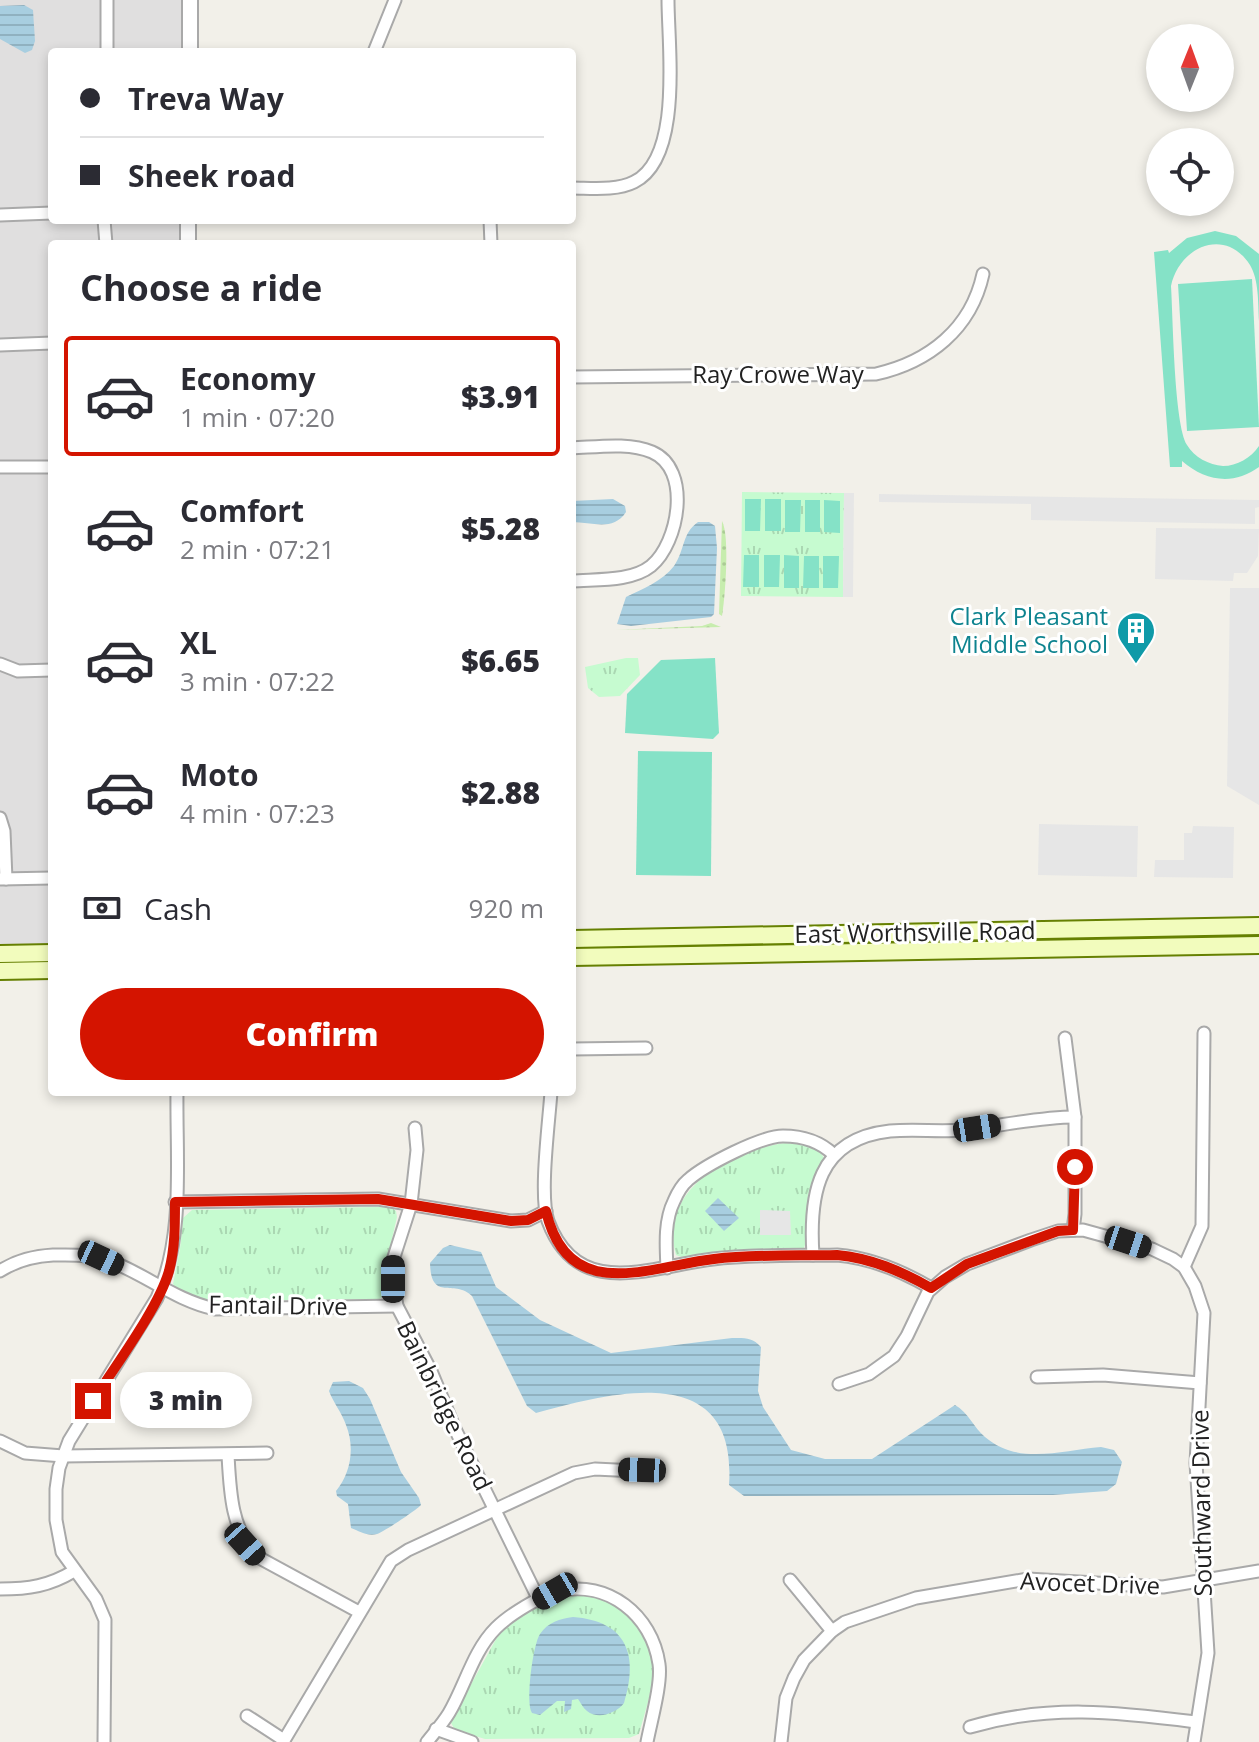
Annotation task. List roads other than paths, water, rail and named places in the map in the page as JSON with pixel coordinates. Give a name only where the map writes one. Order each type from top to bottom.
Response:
[{"type":"main road","name":"East Worthsville Road","points":[[576,939],[1259,926]]},
{"type":"main road","name":"East Worthsville Road","points":[[576,957],[1259,945]]},
{"type":"main road","points":[[0,954],[48,953]]},
{"type":"main road","points":[[0,971],[48,970]]},
{"type":"street","points":[[107,0],[107,48]]},
{"type":"street","points":[[190,0],[190,48]]},
{"type":"street","points":[[376,48],[395,0]]},
{"type":"street","points":[[576,188],[612,187],[634,182],[649,170],[659,156],[669,117],[668,0]]},
{"type":"street","points":[[0,215],[48,213]]},
{"type":"street","name":"Ray Crowe Way","points":[[576,377],[860,374],[893,370],[932,352],[950,336],[971,309],[983,274]]},
{"type":"street","points":[[0,345],[48,343]]},
{"type":"street","points":[[576,448],[636,448],[655,453],[670,467],[676,487],[677,512],[673,534],[662,554],[650,567],[633,575],[576,581]]},
{"type":"street","points":[[0,467],[48,467]]},
{"type":"street","points":[[0,664],[18,671],[48,670]]},
{"type":"street","points":[[0,818],[4,831],[3,879],[48,878]]},
{"type":"street","points":[[839,1384],[869,1374],[894,1356],[931,1288],[967,1264],[1058,1231],[1096,1233],[1152,1249],[1184,1267],[1202,1226],[1204,1033]]},
{"type":"street","points":[[1065,1038],[1075,1117],[1073,1230]]},
{"type":"street","points":[[576,1049],[646,1048]]},
{"type":"street","points":[[104,1742],[105,1620],[96,1599],[62,1552],[56,1520],[56,1489],[63,1456],[75,1430],[162,1289],[168,1273],[174,1242],[177,1096]]},
{"type":"street","points":[[551,1096],[546,1211],[560,1243],[573,1259],[591,1269],[626,1274],[713,1259],[813,1255],[856,1257],[891,1267],[931,1288]]},
{"type":"street","points":[[813,1255],[812,1205],[823,1172],[834,1155],[858,1141],[882,1132],[963,1130],[1075,1117]]},
{"type":"street","name":"Bainbridge Road","points":[[415,1128],[417,1150],[411,1204],[393,1260],[397,1306],[539,1600]]},
{"type":"street","points":[[667,1268],[669,1215],[688,1180],[753,1145],[781,1136],[813,1140],[834,1155]]},
{"type":"street","points":[[175,1202],[378,1199],[511,1221],[528,1220],[546,1211]]},
{"type":"street","name":"Fantail Drive","points":[[0,1271],[11,1263],[33,1256],[67,1255],[101,1258],[192,1304],[215,1309],[397,1306]]},
{"type":"street","name":"Southward Drive","points":[[1184,1267],[1195,1286],[1204,1313],[1196,1463],[1208,1653],[1194,1742]]},
{"type":"street","points":[[1037,1377],[1103,1375],[1200,1383]]},
{"type":"street","points":[[0,1441],[25,1453],[63,1456],[267,1453]]},
{"type":"street","points":[[228,1455],[233,1509],[245,1544],[256,1556],[359,1612]]},
{"type":"street","points":[[247,1716],[284,1741],[391,1561],[574,1473],[595,1469],[657,1472]]},
{"type":"street","points":[[0,1589],[36,1588],[74,1571]]},
{"type":"street","name":"Avocet Drive","points":[[832,1631],[845,1622],[916,1598],[1028,1579],[1163,1587],[1259,1571]]},
{"type":"street","points":[[781,1742],[786,1698],[794,1678],[804,1660],[832,1631],[790,1580]]},
{"type":"street","points":[[427,1742],[448,1715],[484,1643],[495,1629],[510,1616],[555,1591],[599,1591],[627,1604],[644,1624],[657,1653],[660,1677],[647,1742]]},
{"type":"street","points":[[970,1727],[1004,1717],[1055,1711],[1111,1711],[1196,1722]]},
{"type":"street","points":[[436,1729],[472,1742]]},
{"type":"water","points":[[24,5],[33,10],[35,41],[32,50],[25,53],[0,39],[0,6]]},
{"type":"water","points":[[613,499],[625,506],[626,512],[608,524],[576,522],[576,501]]},
{"type":"water","points":[[698,522],[709,522],[715,526],[714,614],[711,617],[631,626],[617,624],[626,597],[652,584],[674,566],[689,531]]},
{"type":"water","points":[[718,1198],[739,1218],[724,1231],[705,1211]]},
{"type":"water","points":[[450,1245],[481,1252],[496,1287],[540,1320],[611,1353],[732,1338],[754,1341],[761,1347],[758,1391],[763,1407],[791,1450],[825,1459],[872,1459],[955,1405],[985,1437],[1012,1451],[1041,1454],[1101,1447],[1114,1450],[1122,1462],[1116,1484],[1107,1491],[1053,1495],[744,1496],[729,1485],[726,1445],[714,1418],[692,1401],[665,1394],[634,1393],[536,1413],[527,1406],[472,1296],[434,1282],[430,1263],[443,1248]]},
{"type":"water","points":[[349,1381],[363,1388],[370,1399],[401,1472],[421,1505],[374,1535],[351,1528],[348,1504],[337,1496],[336,1491],[348,1468],[351,1451],[349,1433],[329,1391],[333,1382]]},
{"type":"water","points":[[573,1617],[606,1625],[617,1633],[624,1644],[630,1670],[624,1703],[602,1715],[591,1714],[578,1699],[572,1700],[571,1709],[564,1712],[565,1701],[557,1701],[540,1715],[532,1713],[530,1686],[537,1640],[551,1624]]},
{"type":"place","name":"Clark Pleasant Middle School","points":[[1136,665]]}]
